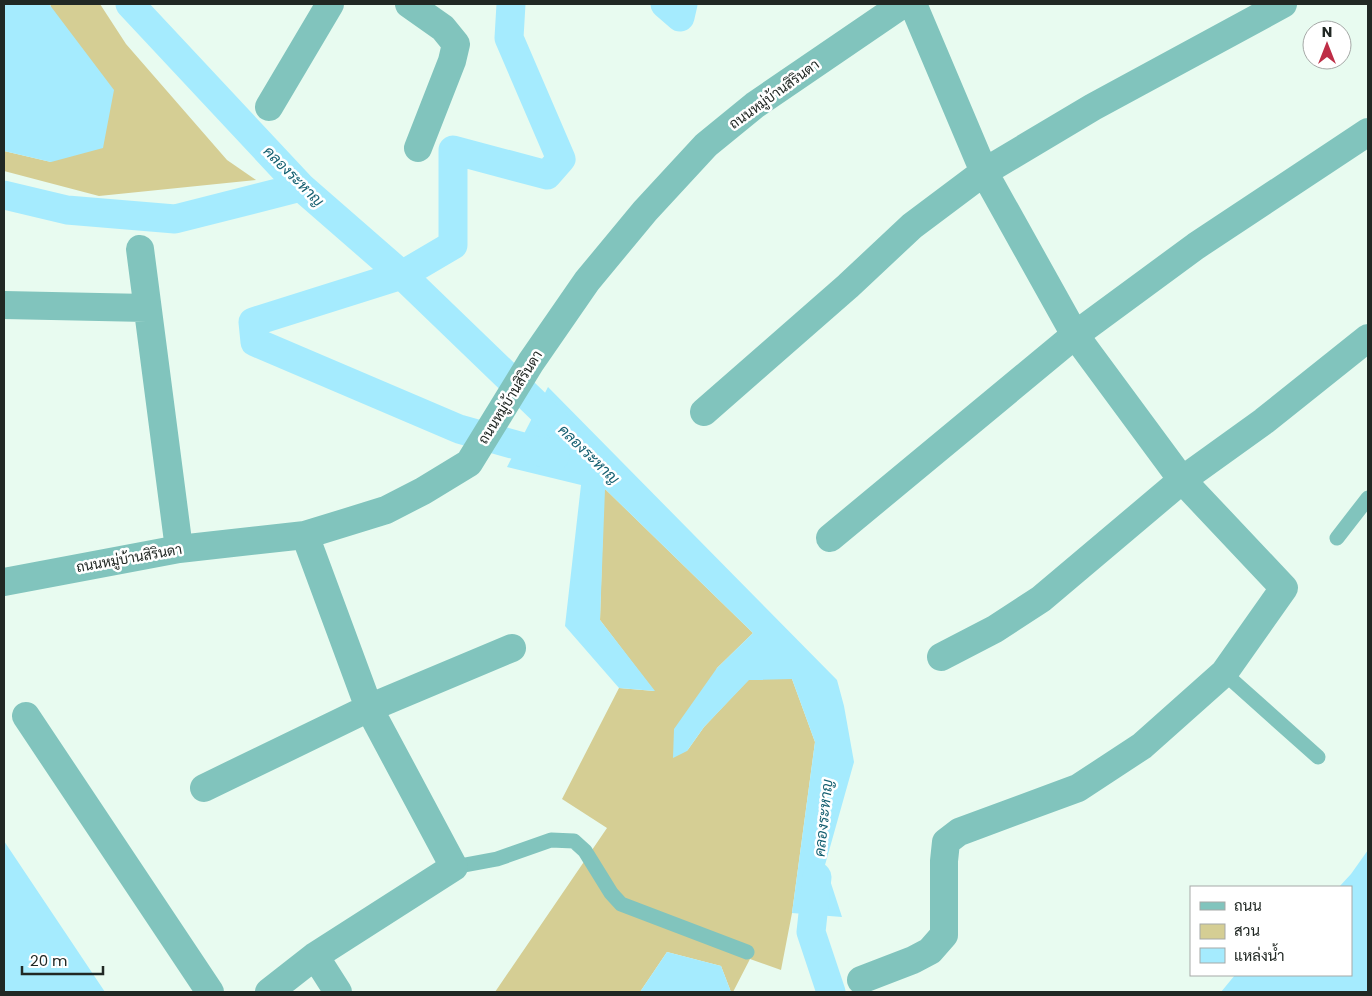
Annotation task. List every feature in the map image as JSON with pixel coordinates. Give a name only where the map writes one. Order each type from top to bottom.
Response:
[{"type":"street","points":[[269,106],[330,4]]},
{"type":"street","points":[[409,4],[443,28],[456,44],[452,62],[418,148]]},
{"type":"street","name":"ถนนหมู่บ้านสิรินดา","points":[[4,578],[179,549],[305,535],[386,510],[423,491],[469,463],[531,362],[587,282],[645,211],[706,145],[755,105],[903,4]]},
{"type":"street","points":[[861,980],[913,960],[930,951],[944,935],[944,861],[946,842],[958,832],[1078,788],[1142,746],[1224,673],[1284,588],[1182,480],[1076,335],[984,172],[913,4]]},
{"type":"street","points":[[704,412],[912,226],[984,172],[1093,107],[1283,4]]},
{"type":"street","points":[[830,538],[1076,335],[1196,246],[1368,132]]},
{"type":"street","points":[[140,249],[179,549]]},
{"type":"street","points":[[4,306],[147,308]]},
{"type":"street","points":[[941,657],[995,629],[1041,599],[1182,480],[1264,421],[1368,338]]},
{"type":"street","points":[[270,992],[315,956],[454,867],[369,708],[305,535]]},
{"type":"street","points":[[204,788],[369,708],[512,648]]},
{"type":"street","points":[[26,716],[210,992]]},
{"type":"street","points":[[315,956],[338,992]]},
{"type":"lane","points":[[1337,538],[1368,498]]},
{"type":"lane","points":[[1224,673],[1318,757]]},
{"type":"lane","points":[[454,867],[497,859],[551,840],[574,842],[585,851],[611,893],[621,904],[747,952]]},
{"type":"green space","points":[[49,4],[100,4],[126,44],[227,160],[256,180],[99,196],[4,171],[4,151],[51,162],[51,6]]},
{"type":"green space","points":[[604,488],[753,633],[717,668],[687,751],[704,727],[749,679],[792,679],[815,742],[792,913],[781,970],[750,959],[733,992],[731,992],[721,966],[667,952],[640,992],[495,992],[607,828],[562,799],[619,688],[654,691],[600,620]]},
{"type":"water","points":[[4,4],[49,4],[114,90],[103,148],[51,162],[4,151]]},
{"type":"water","points":[[548,387],[837,680],[844,706],[854,762],[825,865],[842,917],[792,913],[815,742],[792,679],[749,680],[704,727],[687,751],[673,758],[674,729],[717,668],[753,633],[605,489],[600,620],[655,691],[619,688],[565,626],[581,485],[507,467]]},
{"type":"water","points":[[4,841],[105,992],[4,992]]},
{"type":"water","points":[[1368,850],[1368,992],[1221,992],[1234,976],[1352,976],[1352,886],[1340,886]]},
{"type":"water","points":[[667,952],[721,966],[731,992],[640,992]]},
{"type":"waterway","name":"คลองระหาญ","points":[[130,4],[301,187],[402,275],[566,433]]},
{"type":"waterway","points":[[511,4],[509,38],[561,159],[547,175],[453,150],[453,245],[402,275],[253,322],[255,342],[459,429],[555,456]]},
{"type":"waterway","points":[[665,4],[680,17],[683,4]]},
{"type":"waterway","points":[[4,195],[67,210],[175,219],[301,187]]},
{"type":"waterway","name":"คลองระหาญ","points":[[817,877],[811,932],[831,992]]}]
